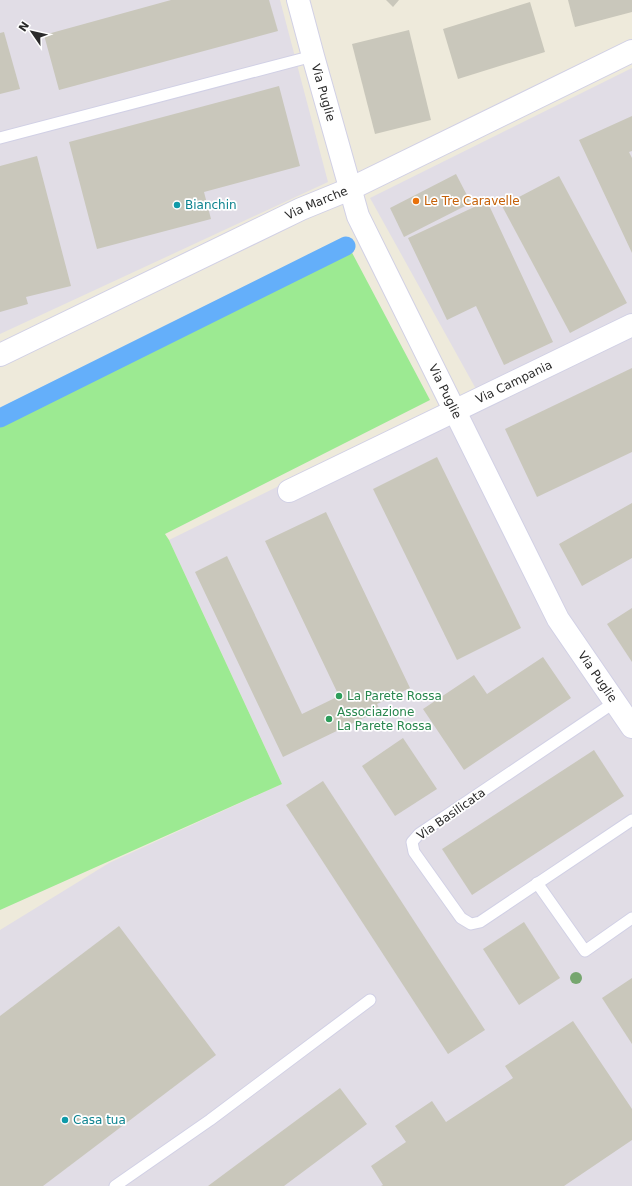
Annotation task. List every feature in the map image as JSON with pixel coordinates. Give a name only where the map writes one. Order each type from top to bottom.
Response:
[{"type":"street","name":"Via Puglie","points":[[298,0],[312,56],[358,216],[558,618],[632,727]]},
{"type":"street","name":"Via Marche","points":[[0,355],[301,209],[350,189],[632,51]]},
{"type":"street","name":"Via Campania","points":[[289,491],[632,325]]},
{"type":"lane","points":[[0,138],[312,56]]},
{"type":"lane","name":"Via Basilicata","points":[[615,702],[419,834],[412,842],[414,852],[448,900],[461,918],[471,924],[480,922],[630,825]]},
{"type":"lane","points":[[537,884],[585,951],[632,918]]},
{"type":"lane","points":[[115,1186],[210,1120],[370,1000]]},
{"type":"shaded area","points":[[0,0],[280,0],[328,182],[0,334]]},
{"type":"shaded area","points":[[632,68],[632,1186],[0,1186],[0,930],[109,863],[282,784],[169,540],[476,389],[370,198]]},
{"type":"green space","points":[[349,247],[430,400],[165,534],[282,784],[0,910],[0,420]]},
{"type":"building","points":[[171,0],[269,0],[278,31],[59,90],[44,35]]},
{"type":"building","points":[[386,0],[399,0],[393,7]]},
{"type":"building","points":[[568,0],[632,0],[632,12],[575,27]]},
{"type":"building","points":[[530,2],[545,52],[458,79],[443,29]]},
{"type":"building","points":[[409,30],[431,120],[375,134],[352,44]]},
{"type":"building","points":[[4,32],[20,89],[0,94],[0,33]]},
{"type":"building","points":[[279,86],[300,166],[204,192],[211,219],[97,249],[69,142]]},
{"type":"building","points":[[632,116],[632,151],[629,152],[632,158],[632,253],[579,140]]},
{"type":"building","points":[[37,156],[71,286],[26,297],[28,304],[0,312],[0,166]]},
{"type":"building","points":[[456,174],[471,203],[404,237],[390,208]]},
{"type":"building","points":[[559,176],[627,303],[570,333],[502,206]]},
{"type":"building","points":[[487,201],[553,342],[504,365],[476,306],[447,320],[408,238]]},
{"type":"building","points":[[632,368],[632,452],[537,497],[505,429]]},
{"type":"building","points":[[437,457],[521,628],[457,660],[373,489]]},
{"type":"building","points":[[632,503],[632,558],[582,586],[559,544]]},
{"type":"building","points":[[326,512],[410,688],[377,704],[380,710],[283,757],[195,572],[227,556],[302,714],[339,696],[265,541]]},
{"type":"building","points":[[632,608],[632,662],[607,624]]},
{"type":"building","points":[[543,657],[571,698],[464,770],[423,709],[474,675],[487,694]]},
{"type":"building","points":[[403,738],[437,789],[395,816],[362,766]]},
{"type":"building","points":[[594,750],[624,796],[472,895],[442,849]]},
{"type":"building","points":[[323,781],[485,1030],[448,1054],[286,805]]},
{"type":"building","points":[[524,922],[560,978],[519,1005],[483,949]]},
{"type":"building","name":"Casa tua","points":[[119,926],[216,1055],[43,1186],[0,1186],[0,1016]]},
{"type":"building","points":[[632,978],[632,1044],[602,998]]},
{"type":"building","points":[[573,1021],[632,1109],[632,1140],[564,1186],[381,1186],[383,1185],[371,1166],[406,1142],[395,1126],[432,1101],[446,1122],[513,1078],[505,1066]]},
{"type":"building","points":[[340,1088],[367,1124],[284,1186],[208,1186]]},
{"type":"waterway","points":[[0,418],[346,246]]},
{"type":"place","name":"Le Tre Caravelle","points":[[416,201]]},
{"type":"place","name":"Bianchin","points":[[177,205]]},
{"type":"place","name":"La Parete Rossa","points":[[339,696]]},
{"type":"place","name":"Associazione La Parete Rossa","points":[[329,719]]},
{"type":"place","name":"Casa tua","points":[[65,1120]]}]
